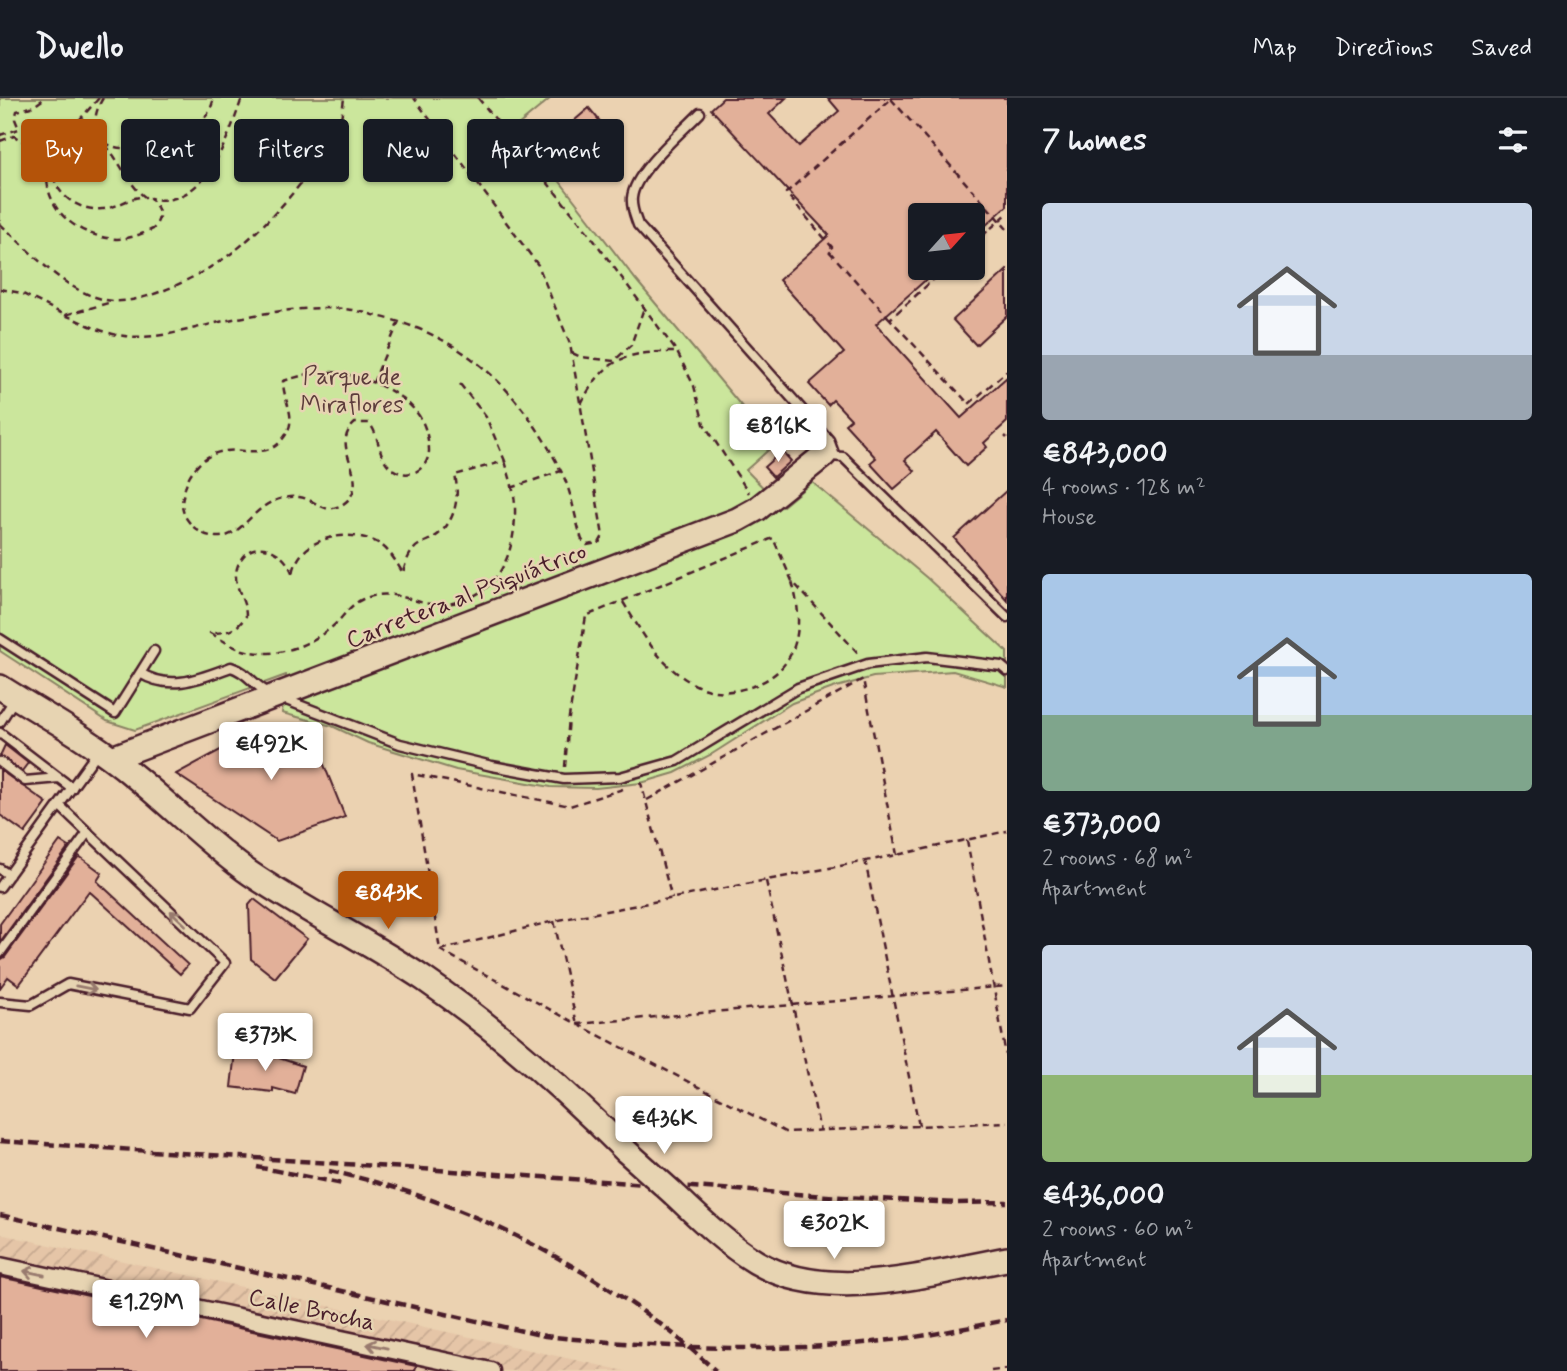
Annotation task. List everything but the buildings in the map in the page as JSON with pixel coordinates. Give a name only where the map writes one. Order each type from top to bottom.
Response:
[{"type":"street","name":"Carretera al Psiquiátrico","points":[[105,754],[276,696],[737,520],[757,509],[830,456]]},
{"type":"street","points":[[8,692],[105,754],[249,872],[296,904],[423,979],[484,1022],[724,1238],[758,1263],[807,1281],[844,1284],[873,1283],[1007,1259]]},
{"type":"street","name":"Calle Brocha","points":[[0,1266],[491,1371]]},
{"type":"lane","points":[[700,113],[646,169],[635,185],[632,209],[638,225],[829,440],[830,456],[843,457],[1007,617]]},
{"type":"lane","points":[[0,639],[115,713],[154,651]]},
{"type":"lane","points":[[140,673],[149,678],[187,683],[231,667],[248,674],[262,689],[276,696],[400,744],[492,766],[565,779],[620,777],[677,761],[798,688],[868,664],[927,657],[1001,666],[1007,671]]},
{"type":"lane","points":[[0,722],[8,692]]},
{"type":"lane","points":[[0,733],[72,788]]},
{"type":"lane","points":[[0,887],[72,788],[105,754]]},
{"type":"lane","points":[[0,762],[25,781],[58,778]]},
{"type":"lane","points":[[0,1002],[32,1005],[68,984],[190,1008],[225,963],[59,805]]},
{"type":"lane","points":[[0,953],[88,832]]},
{"type":"lane","points":[[0,869],[9,875]]},
{"type":"path","points":[[0,141],[19,129],[15,119],[16,111],[40,103],[45,98]]},
{"type":"path","points":[[101,98],[94,119],[97,133],[109,144],[127,148],[158,139],[203,119],[208,115],[214,98]]},
{"type":"path","points":[[81,119],[101,98]]},
{"type":"path","points":[[48,182],[51,197],[60,212],[71,225],[90,235],[119,239],[153,229],[159,220],[159,209],[150,198],[167,199],[197,186],[206,176],[229,134],[242,98]]},
{"type":"path","points":[[65,315],[161,292],[200,273],[242,246],[282,204],[317,161],[340,122],[344,98]]},
{"type":"path","points":[[0,289],[21,293],[90,326],[122,336],[148,337],[242,317],[299,309],[346,309],[399,321],[424,331],[479,362],[508,390],[531,419],[561,471],[582,540],[587,545],[598,543],[603,536],[571,352],[538,265],[414,98]]},
{"type":"path","points":[[478,98],[587,231],[677,352],[694,386],[704,424],[751,497]]},
{"type":"path","points":[[1007,229],[892,98],[786,193],[832,247],[828,250],[969,404],[1007,371]]},
{"type":"path","points":[[0,135],[9,134],[21,140]]},
{"type":"path","points":[[55,182],[60,192],[85,208],[104,209],[132,198],[145,197],[133,187],[117,158],[107,147]]},
{"type":"path","points":[[985,233],[1007,214]]},
{"type":"path","points":[[0,225],[68,284],[91,296],[115,301]]},
{"type":"path","points":[[890,318],[933,280]]},
{"type":"path","points":[[581,405],[589,388],[631,345],[644,308]]},
{"type":"path","points":[[373,383],[399,321]]},
{"type":"path","points":[[571,352],[581,357],[614,361],[644,351],[677,352]]},
{"type":"path","points":[[332,372],[351,374],[373,383],[410,406],[421,419],[428,438],[429,452],[422,468],[407,474],[391,468],[380,451],[374,428],[369,423],[355,423],[350,427],[346,452],[356,480],[356,489],[344,504],[328,509],[303,498],[280,498],[262,506],[236,531],[215,537],[194,528],[185,517],[181,506],[187,477],[204,458],[229,449],[272,449],[280,442],[291,422],[283,381],[308,374],[332,372]]},
{"type":"path","points":[[460,384],[486,417],[505,460],[515,505],[513,545],[499,575],[479,594],[446,604],[417,602],[384,593],[355,604],[334,626],[292,650],[267,653],[243,650],[210,633],[231,631],[237,628],[246,616],[245,603],[237,586],[236,576],[242,559],[247,554],[260,548],[275,550],[287,561],[293,575],[296,563],[311,547],[328,538],[354,535],[377,542],[386,548],[403,573],[413,550],[436,537],[449,522],[457,501],[455,475],[505,460]]},
{"type":"path","points":[[511,488],[561,471]]},
{"type":"path","points":[[565,779],[569,717],[586,616],[773,538],[792,581],[798,603],[799,632],[785,667],[756,686],[724,693],[694,685],[666,665],[623,602]]},
{"type":"path","points":[[792,581],[868,664]]},
{"type":"path","points":[[646,800],[863,679],[897,855]]},
{"type":"path","points":[[440,950],[412,774],[570,806],[641,783],[672,900]]},
{"type":"path","points":[[440,950],[554,922],[1007,831]]},
{"type":"path","points":[[967,840],[1007,1061]]},
{"type":"path","points":[[865,860],[919,1126]]},
{"type":"path","points":[[766,880],[820,1131]]},
{"type":"path","points":[[554,922],[577,1024]]},
{"type":"path","points":[[440,950],[785,1132],[1007,1122]]},
{"type":"path","points":[[577,1024],[1007,986]]},
{"type":"path","points":[[991,1371],[1007,1368]]},
{"type":"shaded area","points":[[0,1234],[625,1371],[0,1371]]},
{"type":"green space","name":"Parque de Miraflores","points":[[0,98],[551,98],[526,119],[467,119],[467,182],[560,182],[636,280],[774,445],[746,470],[782,507],[812,482],[927,578],[1007,652],[1007,687],[953,671],[873,677],[792,703],[712,754],[675,773],[641,783],[596,788],[551,787],[456,770],[368,743],[332,726],[282,713],[286,675],[135,730],[107,721],[0,651]]},
{"type":"railway","points":[[0,1141],[842,1197],[956,1203],[1007,1202]]},
{"type":"railway","points":[[257,1167],[343,1184]]},
{"type":"railway","points":[[329,1171],[419,1196],[506,1231],[589,1276],[629,1302],[673,1334],[716,1371]]},
{"type":"railway","points":[[0,1215],[545,1336],[718,1348],[805,1347],[906,1338],[1007,1320]]}]
